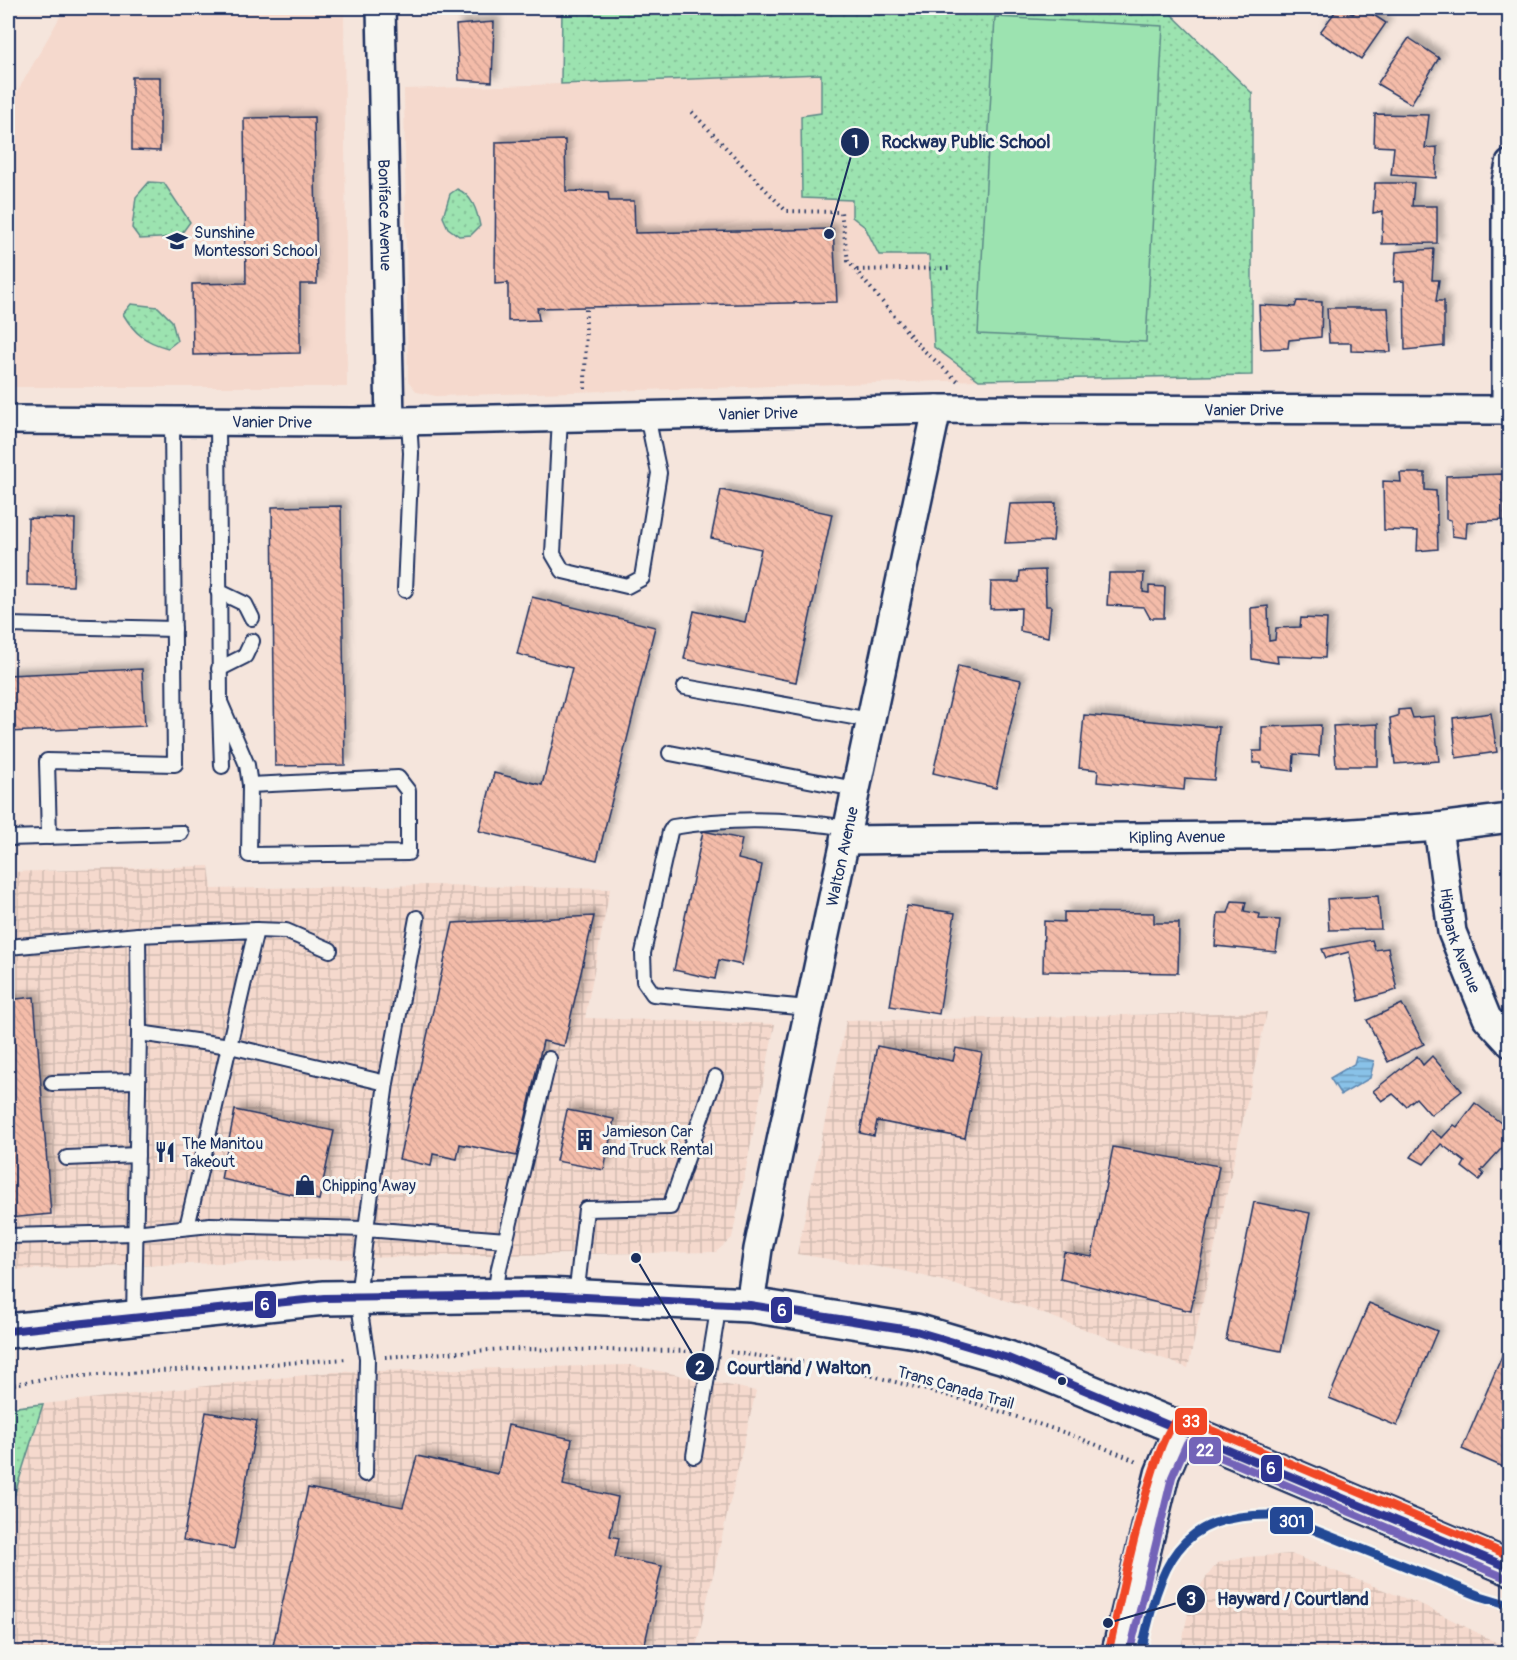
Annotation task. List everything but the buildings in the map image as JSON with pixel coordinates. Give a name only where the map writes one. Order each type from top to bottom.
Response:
[{"type":"main road","points":[[8,1331],[324,1298],[495,1295],[735,1304],[916,1331],[1008,1358],[1509,1568]]},
{"type":"main road","points":[[1119,1653],[1162,1474],[1181,1429]]},
{"type":"street","name":"Boniface Avenue","points":[[381,8],[399,421]]},
{"type":"street","points":[[1508,411],[1506,183],[1509,164]]},
{"type":"street","name":"Vanier Drive","points":[[8,420],[399,421],[937,409],[1508,411]]},
{"type":"street","name":"Walton Avenue","points":[[735,1304],[758,1249],[937,409]]},
{"type":"street","name":"Kipling Avenue","points":[[846,834],[1324,835],[1438,827],[1509,818]]},
{"type":"street","name":"Highpark Avenue","points":[[1438,827],[1452,932],[1487,1018],[1509,1042]]},
{"type":"lane","points":[[560,418],[553,554],[563,571],[627,586],[642,578],[659,473],[647,416]]},
{"type":"lane","points":[[399,421],[411,453],[405,590]]},
{"type":"lane","points":[[49,837],[47,761],[175,764],[172,422]]},
{"type":"lane","points":[[218,422],[219,669],[222,766]]},
{"type":"lane","points":[[219,591],[245,604],[252,618]]},
{"type":"lane","points":[[8,625],[174,629]]},
{"type":"lane","points":[[219,669],[245,656],[252,641]]},
{"type":"lane","points":[[685,687],[870,720]]},
{"type":"lane","points":[[220,702],[247,765],[250,785],[249,855],[408,853],[408,791],[398,778],[250,785]]},
{"type":"lane","points":[[670,753],[855,789]]},
{"type":"lane","points":[[809,1008],[654,994],[644,981],[643,953],[670,832],[674,827],[702,822],[779,822],[846,834]]},
{"type":"lane","points":[[8,838],[181,833]]},
{"type":"lane","points":[[365,1474],[368,1358],[358,1298],[386,1083],[417,918]]},
{"type":"lane","points":[[188,1227],[256,930]]},
{"type":"lane","points":[[8,947],[138,935],[256,930],[286,931],[330,950]]},
{"type":"lane","points":[[134,1319],[139,1033],[138,935]]},
{"type":"lane","points":[[139,1033],[230,1046],[386,1083]]},
{"type":"lane","points":[[495,1295],[499,1268],[549,1059]]},
{"type":"lane","points":[[576,1297],[586,1209],[670,1207],[715,1077]]},
{"type":"lane","points":[[52,1083],[138,1081]]},
{"type":"lane","points":[[67,1158],[137,1155]]},
{"type":"lane","points":[[8,1236],[134,1233],[210,1225],[366,1229],[506,1240]]},
{"type":"lane","points":[[694,1456],[735,1304]]},
{"type":"path","points":[[692,112],[786,211],[841,212],[848,261],[920,347],[960,384]]},
{"type":"path","points":[[856,270],[949,268]]},
{"type":"path","points":[[585,307],[585,389]]},
{"type":"path","name":"Trans Canada Trail","points":[[737,1352],[838,1368],[965,1400],[1068,1434],[1127,1457]]},
{"type":"shaded area","name":"Sunshine Montessori School","points":[[65,8],[344,8],[347,387],[15,387],[8,373],[8,108]]},
{"type":"shaded area","points":[[562,8],[1165,8],[1252,93],[1252,375],[979,380],[436,396],[417,392],[408,381],[404,89],[560,84]]},
{"type":"shaded area","points":[[209,866],[212,889],[431,885],[610,889],[585,1018],[775,1024],[732,1238],[716,1252],[423,1256],[8,1270],[8,872]]},
{"type":"shaded area","points":[[1267,1012],[1188,1368],[1023,1306],[943,1281],[904,1271],[797,1254],[846,1021]]},
{"type":"shaded area","points":[[630,1365],[756,1391],[695,1652],[8,1652],[8,1515],[43,1404],[332,1372]]},
{"type":"shaded area","points":[[1291,1554],[1425,1606],[1509,1649],[1509,1652],[1180,1652],[1191,1598],[1217,1563],[1247,1557]]},
{"type":"green space","points":[[562,8],[1165,8],[1252,93],[1252,375],[979,380],[934,347],[929,255],[879,255],[865,227],[852,217],[852,200],[802,198],[801,116],[821,113],[821,74],[561,84]]},
{"type":"green space","points":[[995,17],[1163,26],[1146,342],[978,334]]},
{"type":"green space","points":[[149,182],[164,183],[190,222],[179,237],[140,239],[132,228],[136,197]]},
{"type":"green space","points":[[457,189],[470,199],[477,214],[480,226],[471,235],[459,236],[448,228],[443,217],[450,194]]},
{"type":"green space","points":[[131,304],[158,307],[172,321],[177,341],[168,348],[141,336],[123,314]]},
{"type":"green space","points":[[43,1404],[8,1515],[8,1408]]},
{"type":"water","points":[[1356,1057],[1374,1061],[1370,1078],[1341,1095],[1330,1078],[1354,1064]]},
{"type":"transit line","name":"6","points":[[8,1331],[324,1298],[544,1295],[750,1305],[916,1331],[1008,1358],[1510,1568]]},
{"type":"transit line","name":"33","points":[[1109,1650],[1148,1487],[1169,1430],[1179,1419],[1185,1419],[1510,1556]]},
{"type":"transit line","name":"22","points":[[1130,1652],[1172,1477],[1187,1443],[1506,1578]]},
{"type":"transit line","name":"301","points":[[1141,1652],[1156,1594],[1178,1550],[1194,1534],[1215,1523],[1242,1516],[1277,1515],[1480,1596],[1510,1605]]},
{"type":"place","name":"Rockway Public School","points":[[829,234]]},
{"type":"place","name":"Sunshine Montessori School","points":[[177,241]]},
{"type":"place","name":"Jamieson Car and Truck Rental","points":[[585,1140]]},
{"type":"place","name":"The Manitou Takeout","points":[[165,1152]]},
{"type":"place","name":"Chipping Away","points":[[305,1185]]},
{"type":"place","name":"Courtland / Walton","points":[[636,1258]]},
{"type":"place","name":"Hayward / Courtland","points":[[1108,1623]]}]
